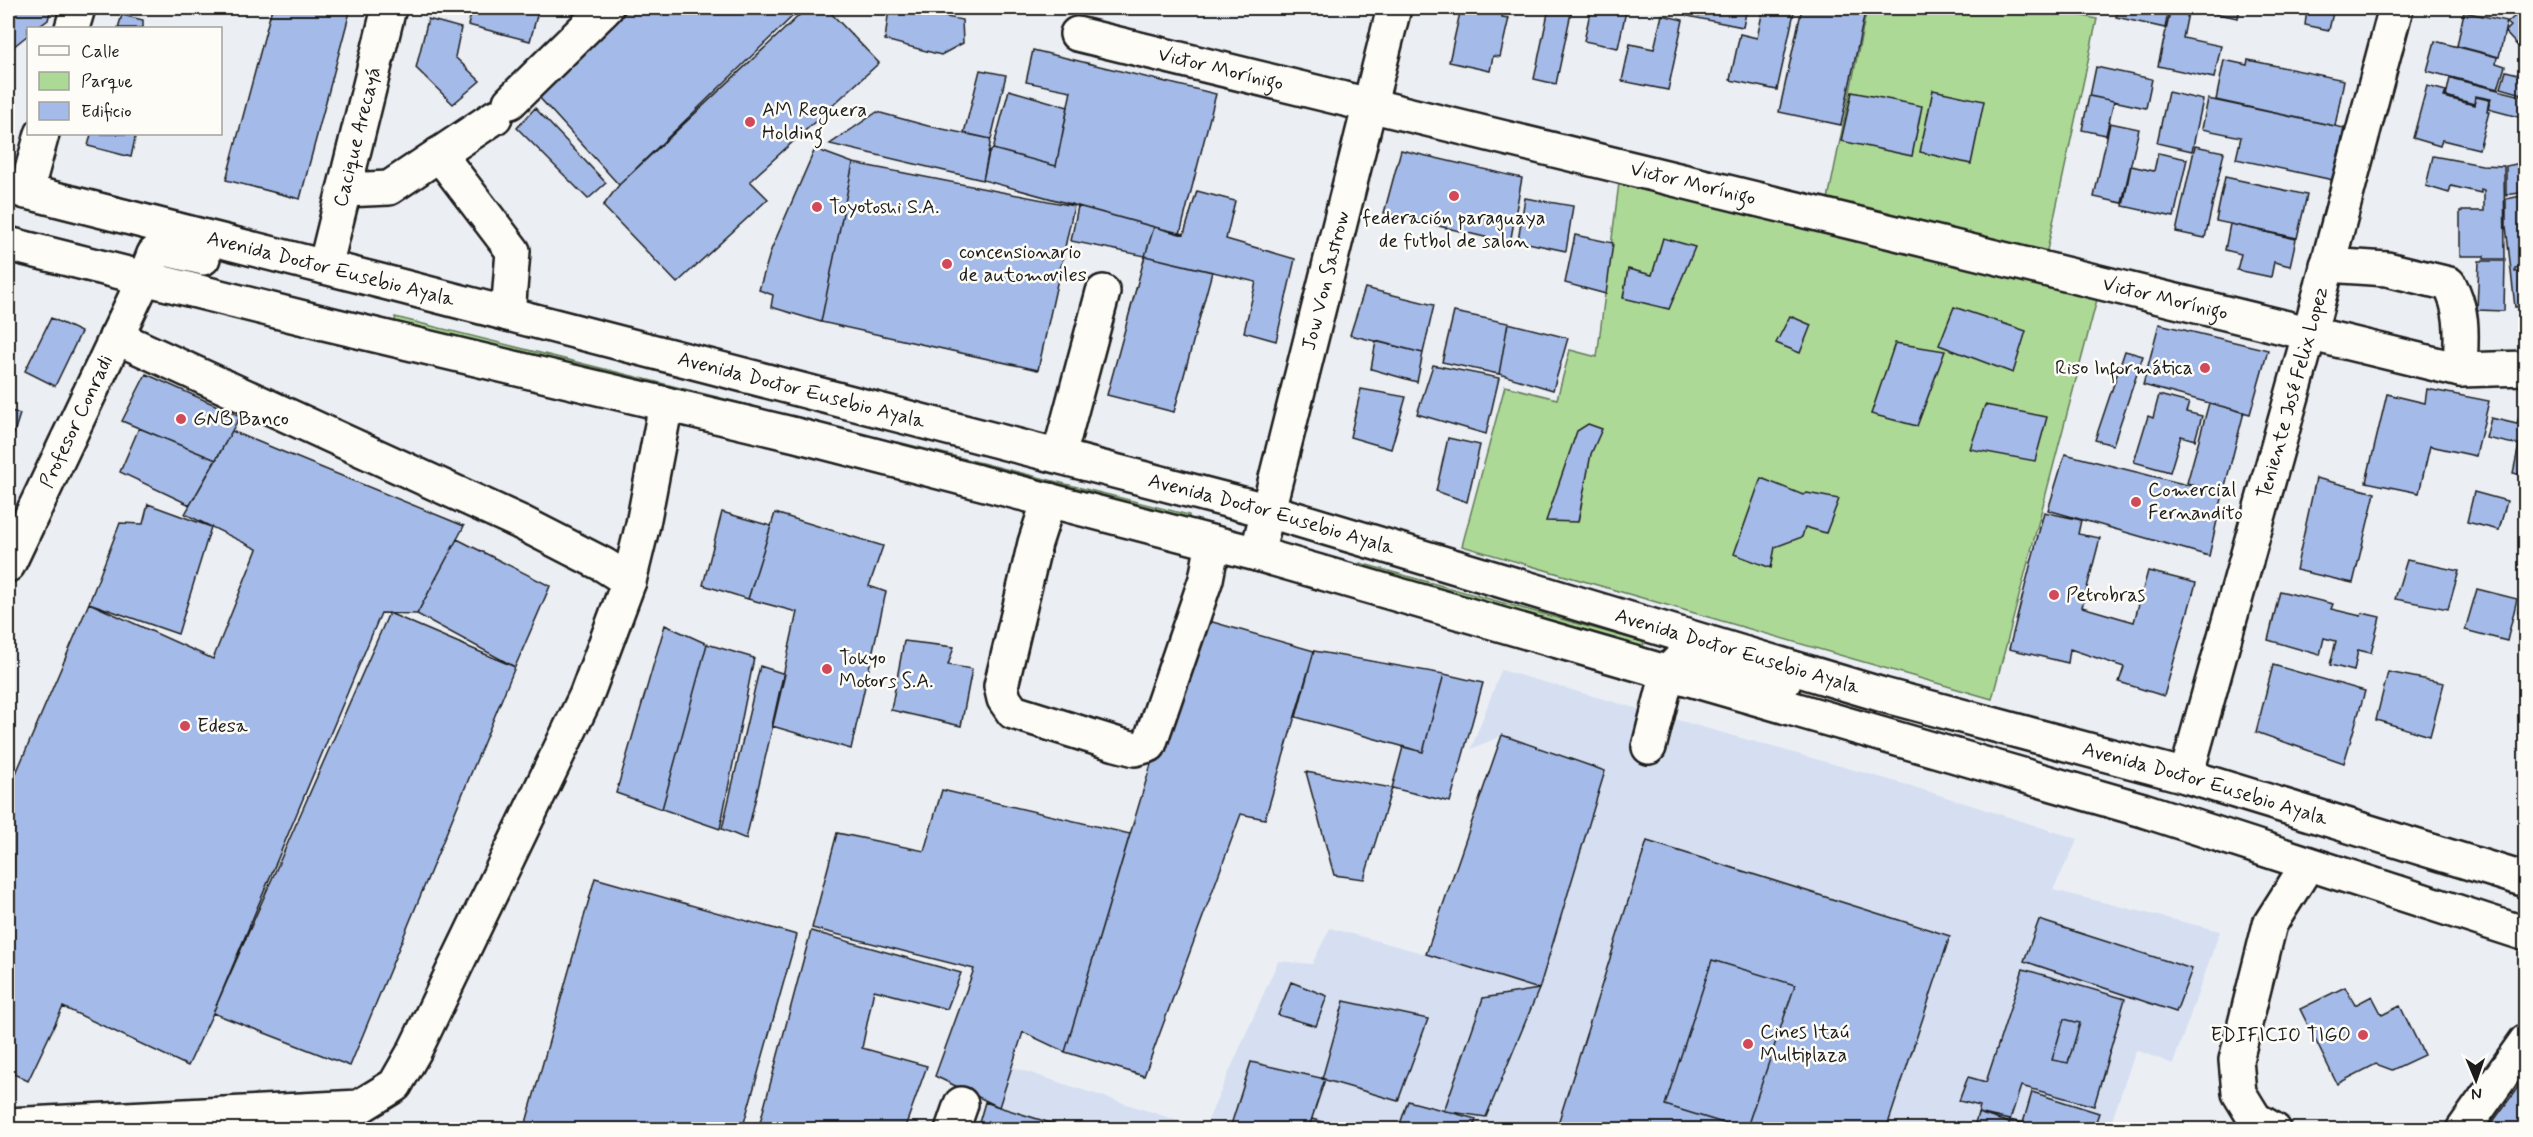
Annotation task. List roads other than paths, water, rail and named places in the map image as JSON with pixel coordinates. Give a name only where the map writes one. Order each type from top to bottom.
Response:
[{"type":"main road","points":[[72,27],[78,8]]},
{"type":"main road","name":"Cacique Arecayá","points":[[325,267],[389,8]]},
{"type":"main road","points":[[344,190],[389,188],[439,154],[502,109],[606,8]]},
{"type":"main road","name":"Jow Von Sastrow","points":[[1257,554],[1394,8]]},
{"type":"main road","name":"Teniente José Felix Lopez","points":[[2186,776],[2396,8]]},
{"type":"main road","name":"Victor Morínigo","points":[[1077,34],[1371,104],[2308,335],[2460,370],[2526,368]]},
{"type":"main road","points":[[17,189],[42,135]]},
{"type":"main road","points":[[439,154],[513,251],[508,314]]},
{"type":"main road","name":"Avenida Doctor Eusebio Ayala","points":[[17,189],[1269,511],[1883,695],[2186,776],[2526,880]]},
{"type":"main road","name":"Avenida Doctor Eusebio Ayala","points":[[8,244],[328,324],[796,435],[1257,554],[2143,810],[2526,934]]},
{"type":"main road","name":"Profesor Conradi","points":[[8,565],[154,254],[161,248],[360,297],[396,285]]},
{"type":"main road","points":[[2327,265],[2387,269],[2449,284],[2458,299],[2462,324],[2460,370]]},
{"type":"main road","points":[[1059,456],[1103,292]]},
{"type":"main road","points":[[116,337],[520,522],[604,565],[629,581]]},
{"type":"main road","points":[[8,1125],[359,1107],[395,1085],[415,1050],[586,696],[629,581],[643,524],[666,404]]},
{"type":"main road","points":[[1050,500],[1035,543],[1001,686],[1004,699],[1013,712],[1116,744],[1135,749],[1149,745],[1206,579],[1213,543]]},
{"type":"main road","points":[[1649,747],[1668,672],[1679,661],[1693,658],[1863,704],[1883,695]]},
{"type":"main road","points":[[2274,1130],[2255,1119],[2239,1093],[2236,1060],[2270,924],[2308,864]]},
{"type":"main road","points":[[2463,1130],[2526,1041]]},
{"type":"place","name":"AM Reguera Holding","points":[[750,122]]},
{"type":"place","name":"federación paraguaya de futbol de salon","points":[[1454,196]]},
{"type":"place","name":"Toyotoshi S.A.","points":[[817,207]]},
{"type":"place","name":"concensionario de automoviles","points":[[947,264]]},
{"type":"place","name":"Riso Informática","points":[[2205,368]]},
{"type":"place","name":"GNB Banco","points":[[181,419]]},
{"type":"place","name":"Comercial Fernandito","points":[[2136,502]]},
{"type":"place","name":"Petrobras","points":[[2054,595]]},
{"type":"place","name":"Tokyo Motors S.A.","points":[[827,669]]},
{"type":"place","name":"Edesa","points":[[185,726]]},
{"type":"place","name":"EDIFICIO TIGO","points":[[2363,1035]]},
{"type":"place","name":"Cines Itaú Multiplaza","points":[[1748,1044]]}]
